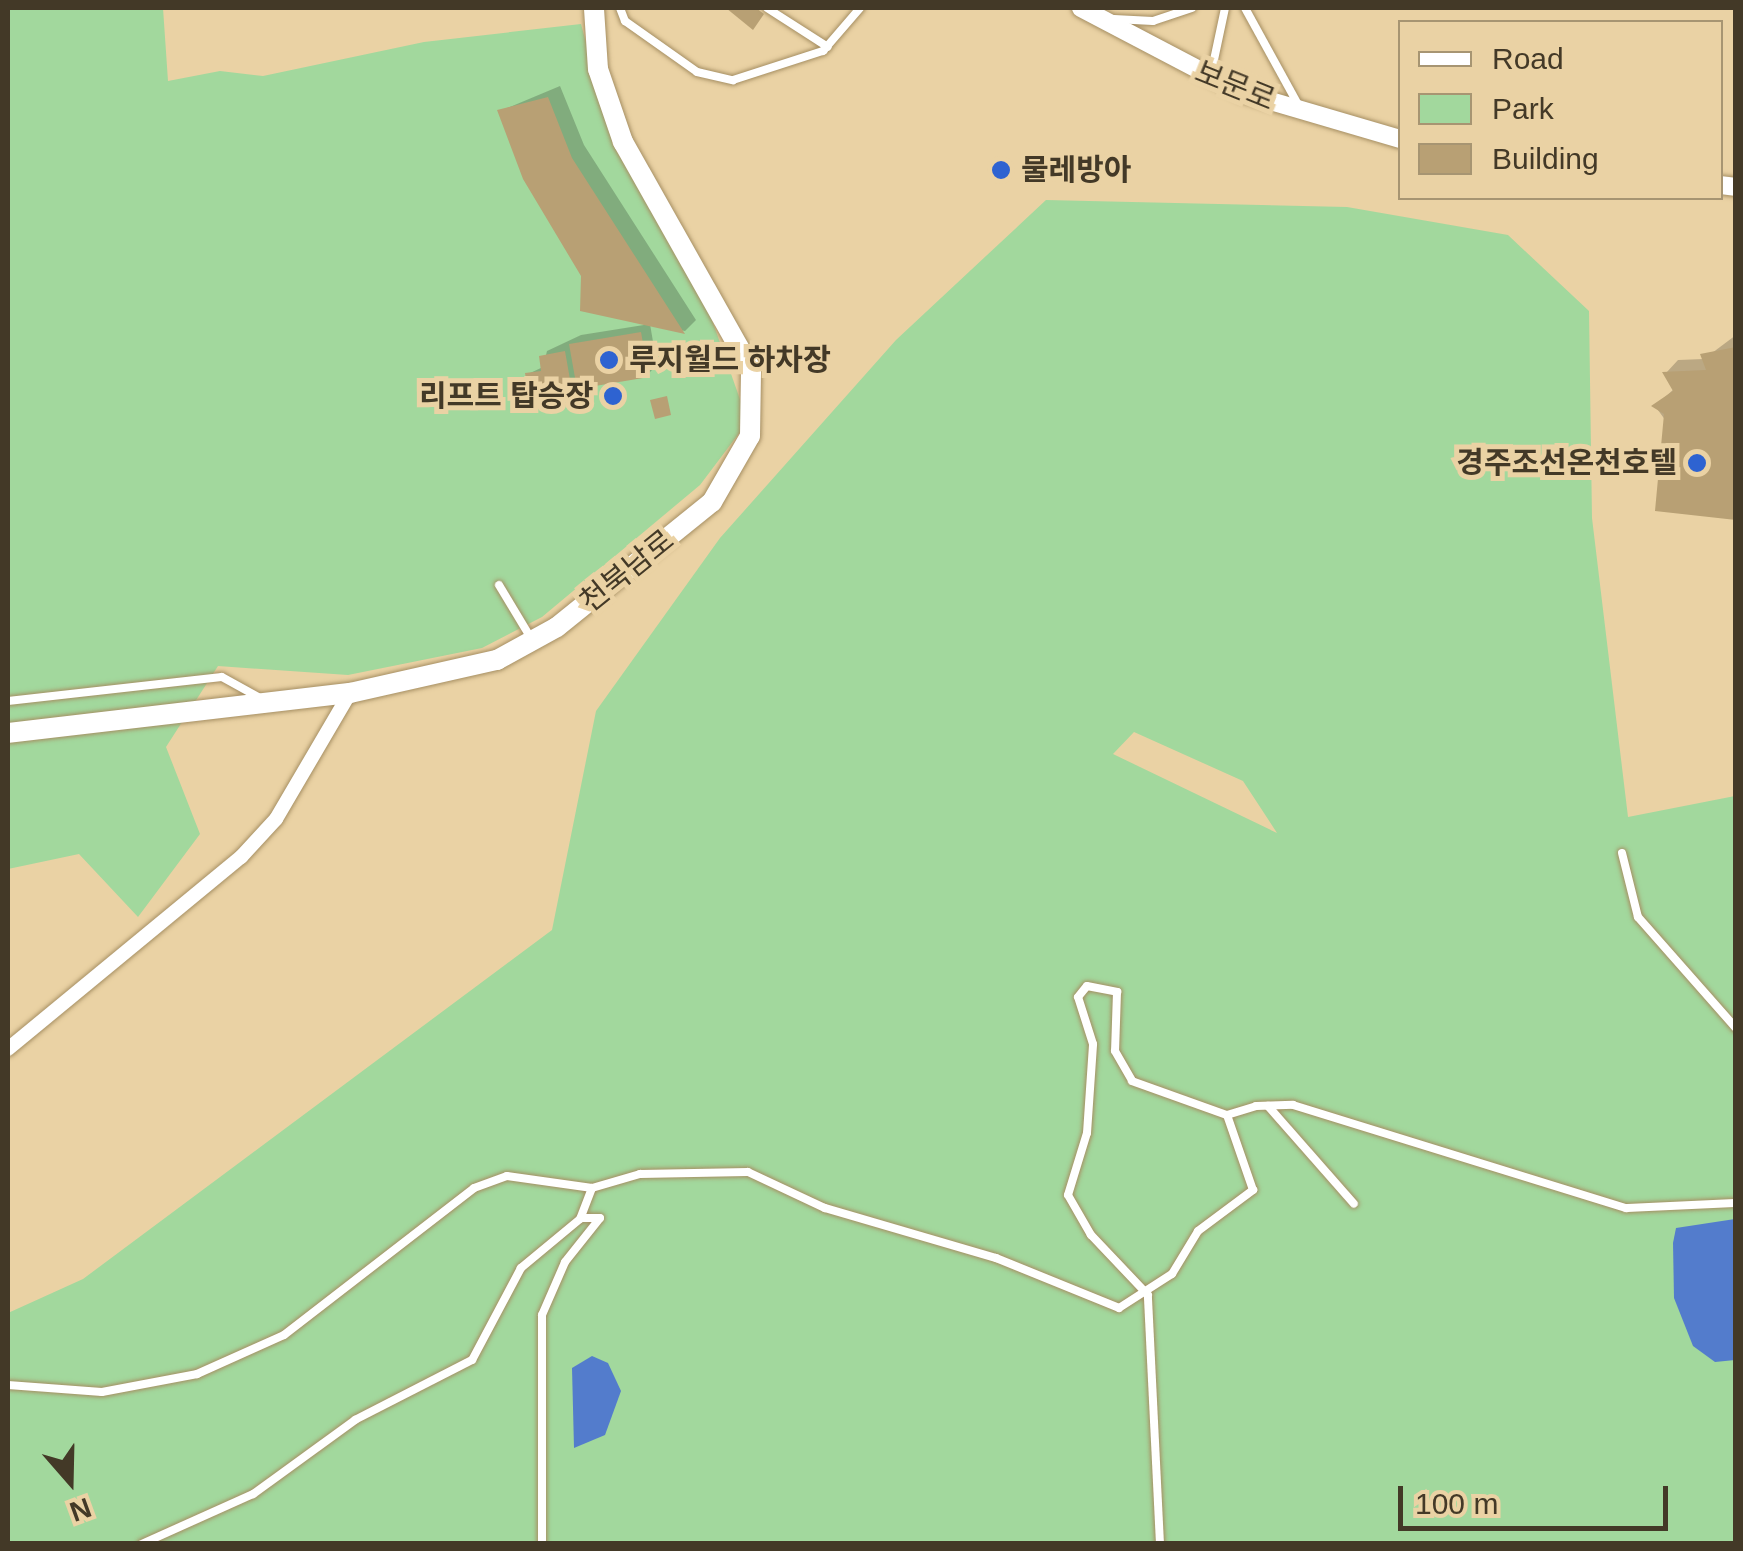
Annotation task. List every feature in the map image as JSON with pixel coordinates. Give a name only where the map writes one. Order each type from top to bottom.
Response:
[{"type":"main road","name":"천북남로","points":[[8,733],[350,693],[497,660],[532,640],[712,502],[756,408],[739,342],[624,142],[598,68],[594,8]]},
{"type":"street","name":"보문로","points":[[1089,13],[1210,78],[1302,112],[1398,138]]},
{"type":"street","points":[[8,1049],[241,857],[276,819],[350,693]]},
{"type":"lane","points":[[620,8],[625,21],[710,78],[758,76],[828,47],[860,8]]},
{"type":"lane","points":[[767,8],[828,47]]},
{"type":"lane","points":[[1089,13],[1153,21],[1192,8]]},
{"type":"lane","points":[[1210,78],[1225,8]]},
{"type":"lane","points":[[1245,8],[1302,112]]},
{"type":"lane","points":[[499,585],[532,640]]},
{"type":"lane","points":[[8,701],[222,678],[270,704]]},
{"type":"lane","points":[[1622,853],[1638,916],[1736,1028]]},
{"type":"lane","points":[[1160,1544],[1148,1295],[1091,1235],[1068,1194],[1086,1133],[1093,1044],[1078,997],[1087,986],[1117,992],[1115,1051],[1132,1081],[1227,1115],[1293,1105],[1626,1208],[1736,1203]]},
{"type":"lane","points":[[1268,1106],[1354,1204]]},
{"type":"lane","points":[[8,1386],[102,1392],[196,1374],[284,1336],[474,1188],[507,1176],[592,1188],[640,1174],[748,1172],[824,1208],[996,1258],[1078,1299],[1118,1308],[1148,1295],[1198,1231],[1254,1190],[1227,1115]]},
{"type":"lane","points":[[142,1544],[252,1494],[317,1456],[355,1420],[472,1360],[521,1268],[580,1219],[592,1188]]},
{"type":"lane","points":[[542,1544],[542,1315],[600,1218],[580,1219]]},
{"type":"green space","points":[[8,8],[163,8],[168,81],[220,71],[263,76],[424,42],[581,24],[613,145],[706,303],[742,405],[740,432],[700,485],[542,617],[482,648],[348,675],[218,666],[166,747],[200,834],[138,917],[79,854],[8,869]]},
{"type":"green space","points":[[1046,200],[1347,207],[1508,235],[1589,311],[1592,518],[1628,817],[1735,796],[1735,1543],[8,1543],[8,1313],[83,1279],[552,930],[596,711],[720,538],[896,340]],"holes":[[[1134,732],[1243,781],[1277,833],[1113,754]]]},
{"type":"water","points":[[1735,1219],[1735,1360],[1715,1362],[1693,1346],[1674,1298],[1673,1243],[1676,1228]]},
{"type":"water","points":[[592,1356],[608,1363],[621,1391],[605,1435],[574,1448],[572,1368]]},
{"type":"building","points":[[726,8],[756,8],[764,14],[753,30]]},
{"type":"building","points":[[548,97],[572,158],[685,334],[580,311],[581,276],[523,179],[497,110]]},
{"type":"building","name":"루지월드 하차장","points":[[641,332],[649,377],[577,389],[569,344]]},
{"type":"building","name":"경주조선온천호텔","points":[[1736,347],[1736,520],[1655,511],[1664,414],[1651,406],[1673,391],[1662,372],[1706,370],[1700,354]]},
{"type":"building","points":[[565,351],[571,385],[528,392],[525,373],[541,371],[539,356]]},
{"type":"building","points":[[667,396],[671,415],[655,419],[650,400]]},
{"type":"place","name":"물레방아","points":[[1001,170]]},
{"type":"place","name":"루지월드 하차장","points":[[609,360]]},
{"type":"place","name":"리프트 탑승장","points":[[613,396]]},
{"type":"place","name":"경주조선온천호텔","points":[[1697,463]]}]
